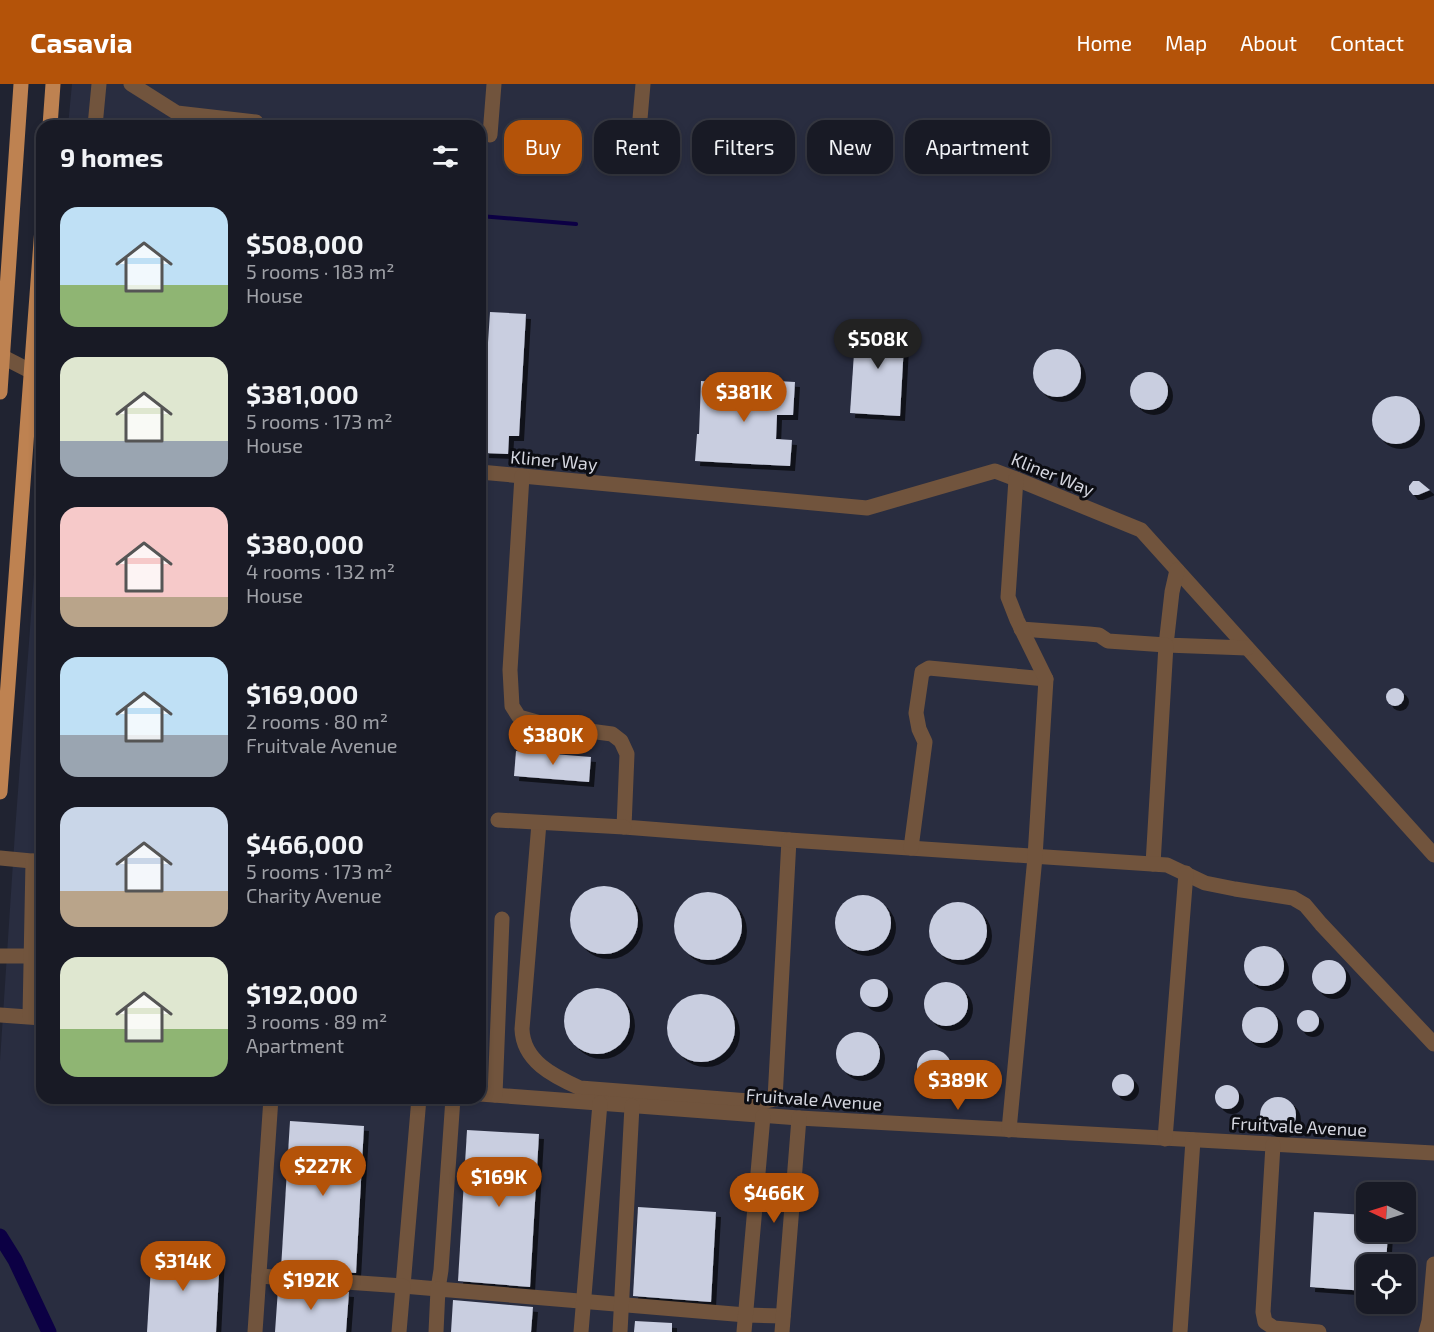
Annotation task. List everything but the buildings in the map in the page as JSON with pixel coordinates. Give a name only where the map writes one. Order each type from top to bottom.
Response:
[{"type":"main road","points":[[0,392],[21,84]]},
{"type":"main road","points":[[50,120],[53,84]]},
{"type":"main road","points":[[0,792],[36,386]]},
{"type":"street","points":[[96,120],[99,84]]},
{"type":"street","points":[[131,84],[177,113],[238,120]]},
{"type":"street","points":[[490,135],[494,84]]},
{"type":"street","points":[[640,120],[643,84]]},
{"type":"street","points":[[3,357],[36,374]]},
{"type":"street","name":"Kliner Way","points":[[486,473],[867,508],[995,471],[1141,530],[1434,855]]},
{"type":"street","points":[[522,476],[510,670],[512,706],[519,717],[551,726],[612,734],[621,741],[627,754],[624,827]]},
{"type":"street","points":[[1009,1130],[1035,857],[1046,680],[1008,597],[1016,480]]},
{"type":"street","points":[[1153,864],[1166,645],[1177,570]]},
{"type":"street","points":[[1021,629],[1099,635],[1108,640],[1166,645],[1247,648]]},
{"type":"street","points":[[911,848],[925,742],[919,729],[916,713],[922,672],[929,668],[1046,680]]},
{"type":"street","points":[[498,820],[1167,865],[1205,883],[1235,890],[1293,898],[1305,905],[1434,1044]]},
{"type":"street","points":[[539,823],[522,1029],[527,1050],[540,1065],[564,1081],[580,1088],[762,1102],[775,1099],[789,840]]},
{"type":"street","points":[[0,858],[36,861]]},
{"type":"street","points":[[1165,1139],[1186,873]]},
{"type":"street","points":[[487,1095],[502,919]]},
{"type":"street","points":[[0,956],[36,956]]},
{"type":"street","points":[[0,1015],[36,1017]]},
{"type":"street","name":"Fruitvale Avenue","points":[[487,1095],[763,1116],[1434,1153]]},
{"type":"street","points":[[581,1332],[600,1103]]},
{"type":"street","points":[[255,1332],[271,1104]]},
{"type":"street","points":[[399,1332],[418,1104]]},
{"type":"street","points":[[436,1332],[453,1104]]},
{"type":"street","points":[[620,1332],[632,1106]]},
{"type":"street","points":[[744,1332],[763,1116]]},
{"type":"street","points":[[782,1332],[799,1118]]},
{"type":"street","points":[[1180,1332],[1193,1140]]},
{"type":"street","points":[[1273,1145],[1263,1312],[1265,1322],[1274,1328],[1319,1332]]},
{"type":"street","points":[[1426,1332],[1434,1264]]},
{"type":"street","points":[[259,1276],[746,1315],[783,1316]]},
{"type":"shaded area","points":[[72,84],[1434,84],[1434,1332],[0,1332],[0,1061],[36,547],[36,1104],[486,1104],[486,120],[69,120]]},
{"type":"waterway","points":[[486,216],[576,224]]},
{"type":"waterway","points":[[0,1236],[15,1260],[49,1332]]}]
